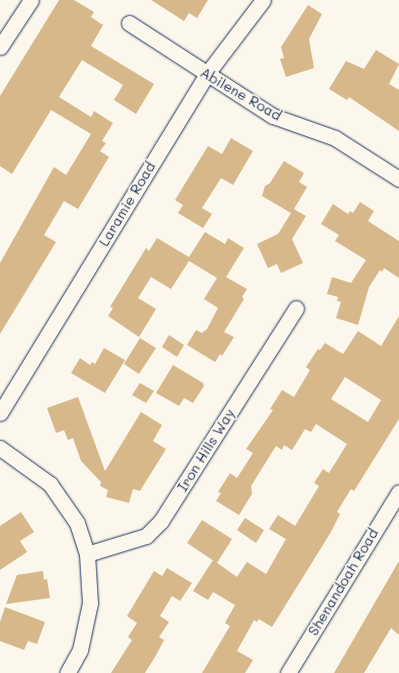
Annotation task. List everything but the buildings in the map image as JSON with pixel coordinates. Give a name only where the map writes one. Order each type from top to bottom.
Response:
[{"type":"street","points":[[0,47],[31,0]]},
{"type":"street","name":"Laramie Road","points":[[0,413],[206,75],[263,0]]},
{"type":"street","name":"Abilene Road","points":[[129,24],[206,75],[273,116],[335,138],[399,179]]},
{"type":"street","name":"Iron Hills Way","points":[[86,554],[146,536],[161,521],[296,308]]},
{"type":"street","points":[[0,448],[24,463],[50,484],[77,523],[86,554],[90,603],[80,650],[67,673]]},
{"type":"street","name":"Shenandoah Road","points":[[288,673],[399,492]]}]
